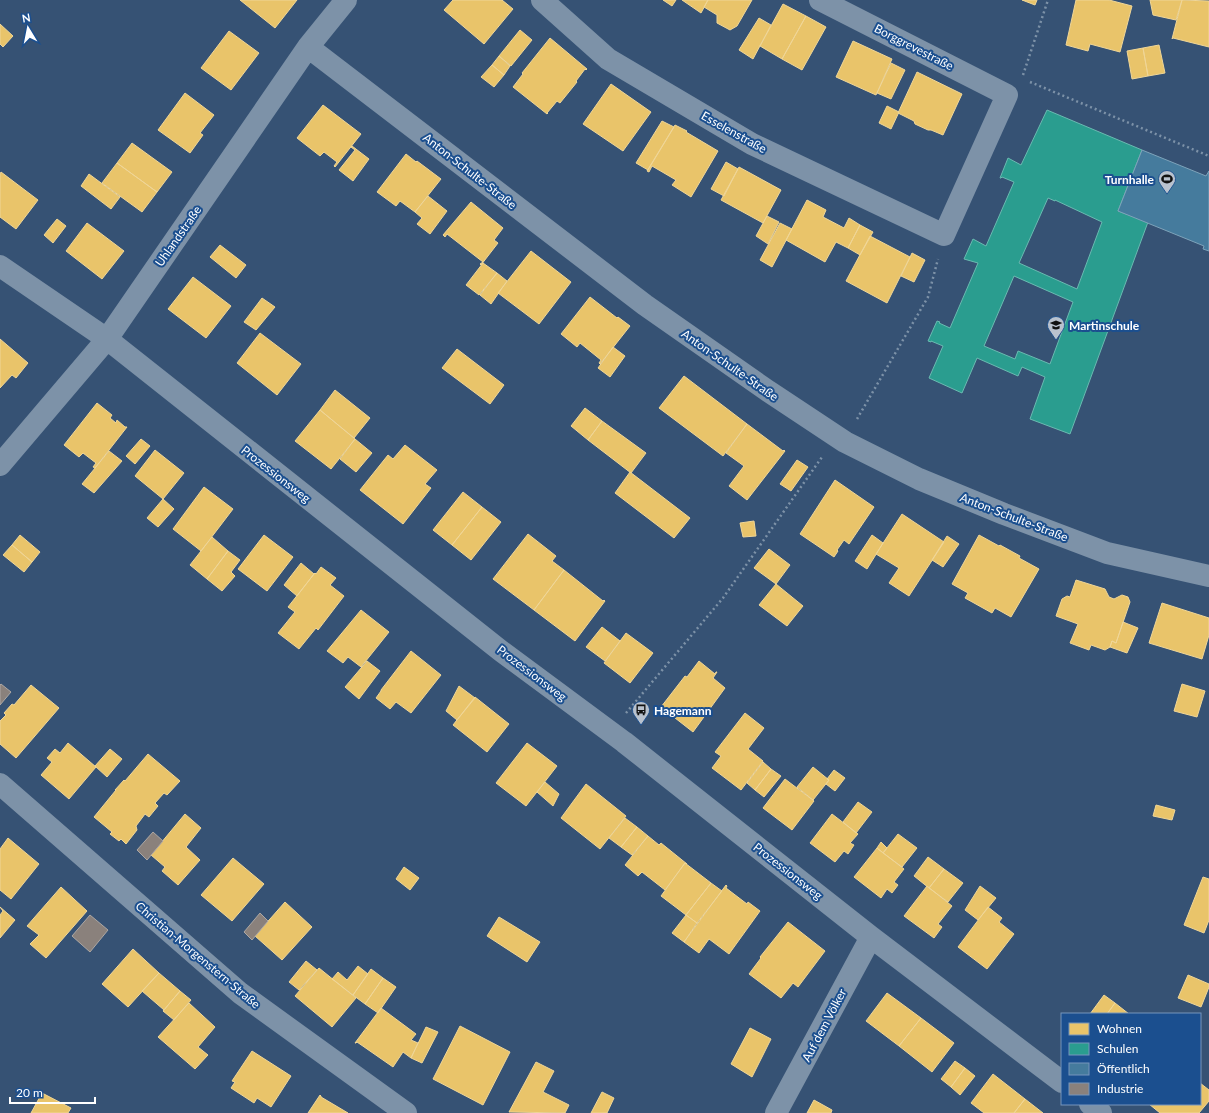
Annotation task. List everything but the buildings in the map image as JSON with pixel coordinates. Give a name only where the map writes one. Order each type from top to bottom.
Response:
[{"type":"street","name":"Uhlandstraße","points":[[0,465],[107,340],[308,47],[346,0]]},
{"type":"street","name":"Esselenstraße","points":[[542,0],[608,58],[745,140],[944,235]]},
{"type":"street","name":"Borggrevestraße","points":[[820,0],[1014,87]]},
{"type":"street","name":"Anton-Schulte-Straße","points":[[308,47],[644,305],[840,440],[919,479],[1004,514],[1100,550],[1209,576]]},
{"type":"street","points":[[944,235],[1014,87]]},
{"type":"street","name":"Prozessionsweg","points":[[0,266],[107,340],[501,651],[610,731],[872,936],[1061,1081]]},
{"type":"street","name":"Christian-Morgenstern-Straße","points":[[0,784],[240,993],[406,1113]]},
{"type":"street","name":"Auf dem Völker","points":[[776,1113],[872,936]]},
{"type":"street","points":[[1091,1105],[1101,1113]]},
{"type":"path","points":[[1048,0],[1014,87],[1209,156]]},
{"type":"path","points":[[610,731],[723,598],[854,423],[928,297],[944,235]]},
{"type":"place","name":"Turnhalle","points":[[1167,194]]},
{"type":"place","name":"Martinschule","points":[[1056,340]]},
{"type":"place","name":"Hagemann","points":[[641,725]]}]
